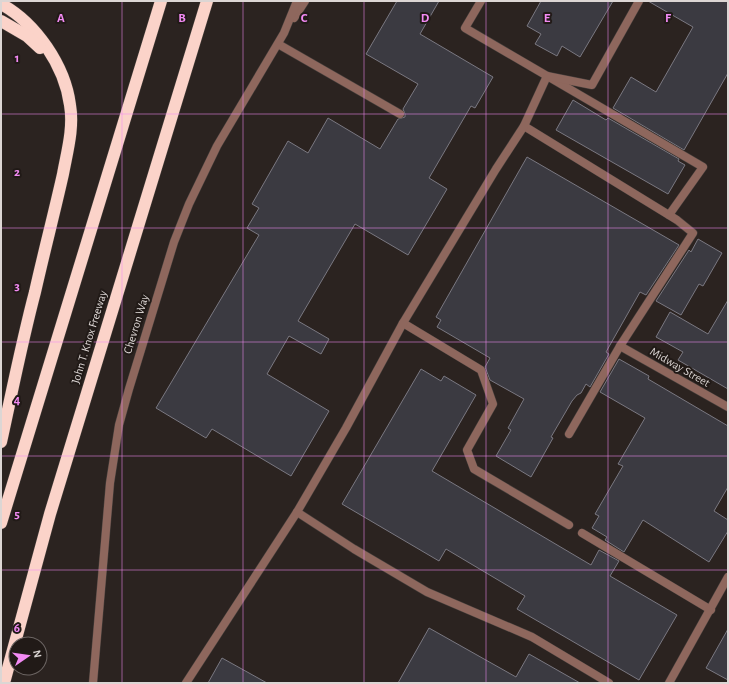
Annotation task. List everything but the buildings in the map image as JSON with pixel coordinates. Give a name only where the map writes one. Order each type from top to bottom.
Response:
[{"type":"highway","points":[[1,523],[161,1]]},
{"type":"highway","name":"John T. Knox Freeway","points":[[4,683],[50,514],[207,1]]},
{"type":"highway","points":[[1,4],[20,17],[34,31],[59,67],[67,88],[71,106],[71,130],[57,199],[24,335],[1,442]]},
{"type":"highway","points":[[1,21],[27,36],[59,67]]},
{"type":"street","name":"Chevron Way","points":[[93,683],[110,483],[119,425],[129,389],[174,242],[189,204],[217,146],[284,33],[297,1]]},
{"type":"street","points":[[284,33],[306,1]]},
{"type":"street","points":[[481,1],[465,28],[703,167],[669,215]]},
{"type":"street","points":[[548,76],[592,85],[639,1]]},
{"type":"street","points":[[278,44],[400,114]]},
{"type":"street","points":[[186,683],[297,512],[346,428],[403,323],[496,169],[524,126],[548,76]]},
{"type":"street","points":[[524,126],[669,215],[694,233],[620,346],[569,434]]},
{"type":"street","points":[[403,323],[482,370],[493,404],[467,450],[474,469],[569,525]]},
{"type":"street","name":"Midway Street","points":[[620,346],[728,407]]},
{"type":"street","points":[[297,512],[427,592],[532,637],[609,683]]},
{"type":"street","points":[[582,533],[711,610]]},
{"type":"street","points":[[669,683],[728,577]]}]
